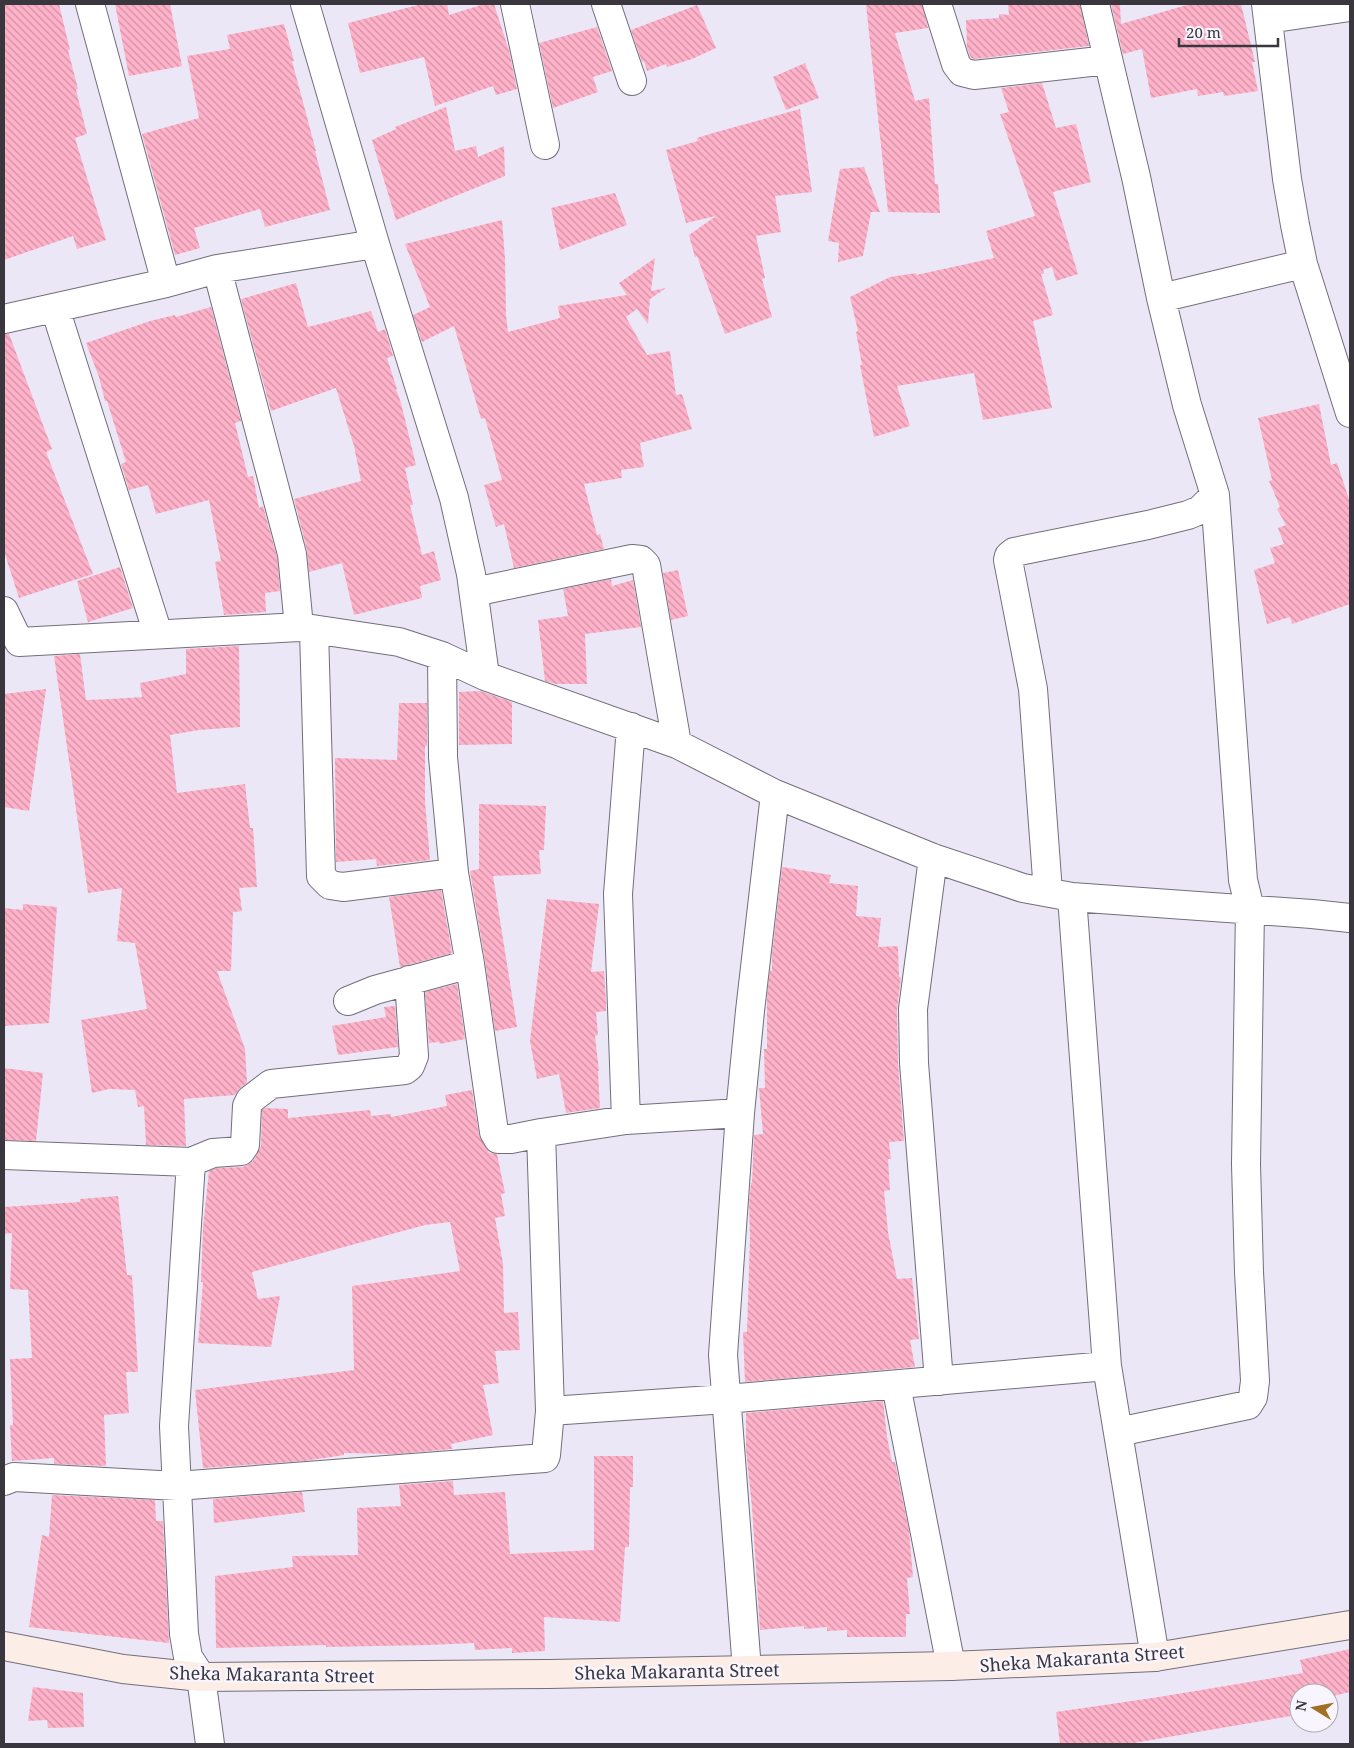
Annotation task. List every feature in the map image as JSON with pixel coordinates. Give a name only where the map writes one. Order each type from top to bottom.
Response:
[{"type":"street","points":[[90,4],[166,282]]},
{"type":"street","points":[[305,4],[375,244],[454,498],[474,592],[485,676]]},
{"type":"street","points":[[514,4],[544,145]]},
{"type":"street","points":[[606,4],[632,81]]},
{"type":"street","points":[[937,4],[956,64],[962,72],[974,75],[1108,60]]},
{"type":"street","points":[[1095,4],[1136,177],[1161,298],[1187,405],[1214,495],[1243,880],[1250,910],[1246,1164],[1249,1272],[1256,1381],[1253,1397],[1248,1405],[1118,1432]]},
{"type":"street","points":[[1350,7],[1267,11],[1287,179],[1303,264],[1350,413]]},
{"type":"street","points":[[4,319],[217,269],[375,244]]},
{"type":"street","points":[[1161,298],[1303,264]]},
{"type":"street","points":[[217,269],[292,554],[306,628],[321,876],[330,885],[343,887],[454,872]]},
{"type":"street","points":[[55,308],[158,634]]},
{"type":"street","points":[[1155,1657],[1107,1366],[1060,894],[1033,689],[1008,560],[1009,556],[1014,552],[1188,515],[1200,510],[1214,495]]},
{"type":"street","points":[[474,592],[632,559],[641,560],[646,565],[677,744]]},
{"type":"street","points":[[4,611],[12,644],[158,634],[306,628],[399,642],[442,656],[485,676],[677,744],[775,794],[933,858],[1023,888],[1060,894],[1350,918]]},
{"type":"street","points":[[442,656],[443,757],[454,872],[470,964],[494,1132],[498,1139],[511,1139],[626,1120],[740,1113]]},
{"type":"street","points":[[626,1120],[618,894],[631,727]]},
{"type":"street","points":[[747,1670],[723,1355],[740,1113],[775,794]]},
{"type":"street","points":[[933,858],[913,1009],[914,1064],[940,1381]]},
{"type":"street","points":[[348,1001],[375,990],[470,964]]},
{"type":"street","points":[[4,1155],[191,1162],[213,1153],[241,1151],[244,1149],[247,1106],[250,1100],[271,1084],[405,1070],[410,1066],[414,1056],[409,980]]},
{"type":"street","points":[[4,1481],[14,1476],[177,1486],[545,1458],[550,1411],[541,1133]]},
{"type":"street","points":[[191,1162],[174,1426],[184,1634],[188,1658],[202,1677],[210,1744]]},
{"type":"street","points":[[550,1411],[726,1399],[1107,1366]]},
{"type":"street","points":[[896,1385],[951,1666]]},
{"type":"street","name":"Sheka Makaranta Street","points":[[4,1646],[123,1669],[202,1677],[549,1674],[951,1666],[1155,1657],[1350,1625]]},
{"type":"building","points":[[4,4],[59,4],[87,134],[75,138],[106,240],[77,249],[73,236],[4,260]]},
{"type":"building","points":[[115,4],[170,4],[182,66],[129,76]]},
{"type":"building","points":[[422,4],[447,4],[449,15],[484,4],[494,4],[509,51],[517,89],[496,95],[493,86],[435,106],[424,57],[360,73],[348,23]]},
{"type":"building","points":[[866,4],[922,4],[928,28],[895,33],[915,101],[929,98],[935,184],[938,184],[940,213],[888,212]]},
{"type":"building","points":[[1008,4],[1080,4],[1089,46],[971,58],[967,48],[966,20],[999,18],[999,14],[1009,15]]},
{"type":"building","points":[[1111,4],[1120,4],[1121,24],[1190,4],[1241,4],[1255,62],[1252,62],[1258,91],[1224,96],[1223,92],[1198,96],[1197,89],[1151,98],[1142,49],[1123,54]]},
{"type":"building","points":[[697,5],[716,48],[692,59],[667,67],[666,64],[647,71],[631,30]]},
{"type":"building","points":[[284,24],[330,210],[265,227],[260,209],[194,228],[200,248],[175,255],[142,134],[199,118],[187,56],[230,49],[227,35]]},
{"type":"building","points":[[597,27],[612,71],[593,77],[598,92],[553,108],[539,43]]},
{"type":"building","points":[[805,63],[819,98],[786,110],[773,77]]},
{"type":"building","points":[[1042,83],[1056,128],[1076,124],[1091,182],[1053,192],[1078,274],[1056,281],[1052,267],[1043,270],[1044,274],[1041,274],[1053,315],[1033,321],[1052,408],[983,420],[974,373],[897,386],[910,426],[874,437],[860,365],[862,365],[856,332],[858,331],[850,297],[890,277],[916,273],[916,275],[994,258],[986,231],[1035,216],[1000,114],[1009,112],[1001,88]]},
{"type":"building","points":[[446,107],[455,151],[476,146],[478,157],[504,146],[505,176],[396,220],[372,140],[396,129],[395,127]]},
{"type":"building","points":[[800,109],[812,192],[775,196],[781,232],[756,236],[765,278],[762,279],[772,317],[725,334],[697,256],[695,257],[689,235],[716,216],[686,223],[666,150],[698,141],[697,138],[713,133]]},
{"type":"building","points":[[864,167],[880,212],[871,212],[863,256],[838,262],[839,243],[828,241],[840,169]]},
{"type":"building","points":[[615,193],[627,225],[560,250],[551,208]]},
{"type":"building","points":[[502,220],[508,332],[560,318],[558,306],[627,295],[619,283],[655,258],[651,291],[666,288],[650,299],[648,324],[637,309],[626,317],[647,355],[670,351],[676,395],[682,394],[692,429],[640,443],[644,467],[621,470],[622,478],[584,484],[597,535],[600,534],[604,549],[514,568],[504,524],[496,527],[484,485],[502,480],[485,418],[481,419],[454,326],[422,342],[413,315],[430,307],[405,244]]},
{"type":"building","points":[[296,283],[308,327],[371,311],[378,332],[385,329],[393,356],[387,358],[401,403],[416,465],[405,468],[413,505],[410,505],[422,555],[434,551],[441,580],[420,586],[422,598],[354,615],[342,563],[309,572],[307,550],[294,499],[361,481],[354,446],[336,388],[271,411],[241,299]]},
{"type":"building","points":[[211,307],[241,421],[235,423],[248,477],[253,476],[259,508],[263,506],[277,557],[280,591],[265,593],[266,612],[224,615],[215,562],[221,561],[209,500],[156,514],[148,485],[129,490],[121,464],[126,462],[86,343],[150,321],[175,315],[176,317]]},
{"type":"building","points":[[4,334],[9,334],[52,449],[46,452],[93,574],[19,598],[4,551]]},
{"type":"building","points":[[1319,404],[1331,465],[1337,463],[1350,502],[1350,604],[1292,624],[1290,617],[1267,624],[1254,570],[1275,563],[1270,548],[1284,544],[1278,528],[1286,525],[1277,509],[1280,507],[1269,481],[1272,480],[1258,418]]},
{"type":"building","points":[[120,567],[133,608],[88,622],[77,581]]},
{"type":"building","points":[[678,570],[688,616],[671,620],[663,573]]},
{"type":"building","points":[[611,579],[612,586],[633,580],[641,627],[585,634],[587,684],[556,684],[545,681],[538,620],[568,616],[563,589]]},
{"type":"building","points":[[239,646],[240,727],[199,730],[170,735],[177,793],[245,784],[250,828],[253,828],[257,887],[239,888],[242,911],[233,912],[231,971],[217,971],[245,1049],[247,1083],[235,1095],[184,1099],[186,1146],[146,1145],[144,1106],[138,1107],[135,1090],[109,1089],[92,1093],[81,1020],[147,1009],[135,943],[117,941],[122,888],[88,893],[54,656],[80,654],[86,700],[111,699],[142,697],[140,683],[186,674],[186,649]]},
{"type":"building","points":[[46,689],[29,811],[4,807],[4,694]]},
{"type":"building","points":[[480,691],[512,702],[512,744],[459,745],[459,692]]},
{"type":"building","points":[[399,703],[427,703],[425,801],[430,860],[377,866],[376,859],[336,862],[335,758],[397,760]]},
{"type":"building","points":[[479,804],[546,806],[544,850],[539,850],[541,874],[493,876],[517,1027],[495,1031],[470,871],[479,869]]},
{"type":"building","points":[[782,867],[831,875],[829,883],[858,886],[856,916],[881,918],[878,947],[898,946],[899,977],[901,977],[897,1009],[898,1063],[904,1141],[889,1142],[891,1159],[888,1159],[890,1190],[884,1191],[888,1232],[897,1279],[912,1278],[919,1339],[910,1340],[915,1367],[745,1382],[743,1332],[747,1332],[750,1237],[749,1204],[754,1135],[763,1134],[759,1088],[765,1088],[764,1049],[767,1049],[767,996],[770,970],[772,971],[772,955]]},
{"type":"building","points":[[441,890],[452,953],[400,967],[389,897]]},
{"type":"building","points":[[547,899],[599,904],[591,972],[604,971],[606,1011],[596,1012],[598,1035],[595,1036],[599,1071],[600,1108],[566,1113],[559,1074],[537,1079],[530,1041]]},
{"type":"building","points":[[23,904],[57,907],[49,1023],[4,1026],[4,908],[23,910]]},
{"type":"building","points":[[457,984],[465,1039],[440,1044],[439,1042],[429,1043],[425,992]]},
{"type":"building","points":[[395,1006],[398,1047],[338,1055],[332,1026],[386,1017],[384,1007]]},
{"type":"building","points":[[4,1068],[43,1073],[36,1141],[4,1140]]},
{"type":"building","points":[[472,1090],[479,1135],[489,1153],[497,1154],[505,1193],[501,1194],[505,1216],[495,1218],[503,1264],[504,1313],[518,1312],[520,1350],[495,1351],[499,1383],[483,1385],[493,1435],[451,1444],[452,1449],[397,1454],[344,1453],[344,1455],[304,1461],[203,1468],[195,1390],[354,1370],[352,1286],[460,1271],[450,1222],[425,1225],[252,1272],[258,1299],[280,1296],[271,1347],[198,1343],[203,1282],[201,1282],[203,1228],[209,1171],[217,1168],[243,1167],[254,1160],[261,1146],[262,1110],[265,1108],[288,1109],[288,1118],[370,1110],[371,1116],[391,1114],[391,1117],[447,1106],[445,1095]]},
{"type":"building","points":[[118,1196],[127,1275],[132,1275],[138,1372],[126,1372],[129,1413],[104,1415],[106,1466],[54,1464],[54,1458],[12,1461],[10,1425],[13,1425],[10,1359],[32,1358],[28,1290],[10,1289],[12,1233],[4,1234],[4,1207],[80,1202],[80,1199]]},
{"type":"building","points":[[883,1401],[892,1462],[895,1462],[909,1531],[913,1577],[907,1578],[910,1614],[906,1614],[906,1637],[847,1637],[847,1630],[827,1631],[827,1627],[804,1629],[804,1626],[760,1630],[752,1507],[746,1450],[746,1413]]},
{"type":"building","points":[[594,1456],[633,1456],[633,1487],[630,1487],[629,1547],[625,1547],[620,1622],[544,1617],[545,1651],[512,1653],[512,1648],[475,1650],[474,1643],[216,1648],[215,1576],[293,1567],[292,1556],[358,1555],[357,1508],[401,1506],[399,1485],[453,1481],[454,1495],[505,1492],[510,1554],[594,1550]]},
{"type":"building","points":[[302,1492],[305,1512],[214,1523],[213,1499]]},
{"type":"building","points":[[52,1495],[155,1500],[156,1521],[163,1521],[169,1643],[29,1627],[42,1535],[49,1537]]},
{"type":"building","points":[[1350,1649],[1350,1692],[1339,1695],[1339,1683],[1289,1683],[1289,1716],[1128,1744],[1060,1744],[1056,1712],[1303,1673],[1300,1660]]},
{"type":"building","points":[[33,1687],[83,1693],[84,1727],[48,1728],[47,1720],[28,1721]]}]
